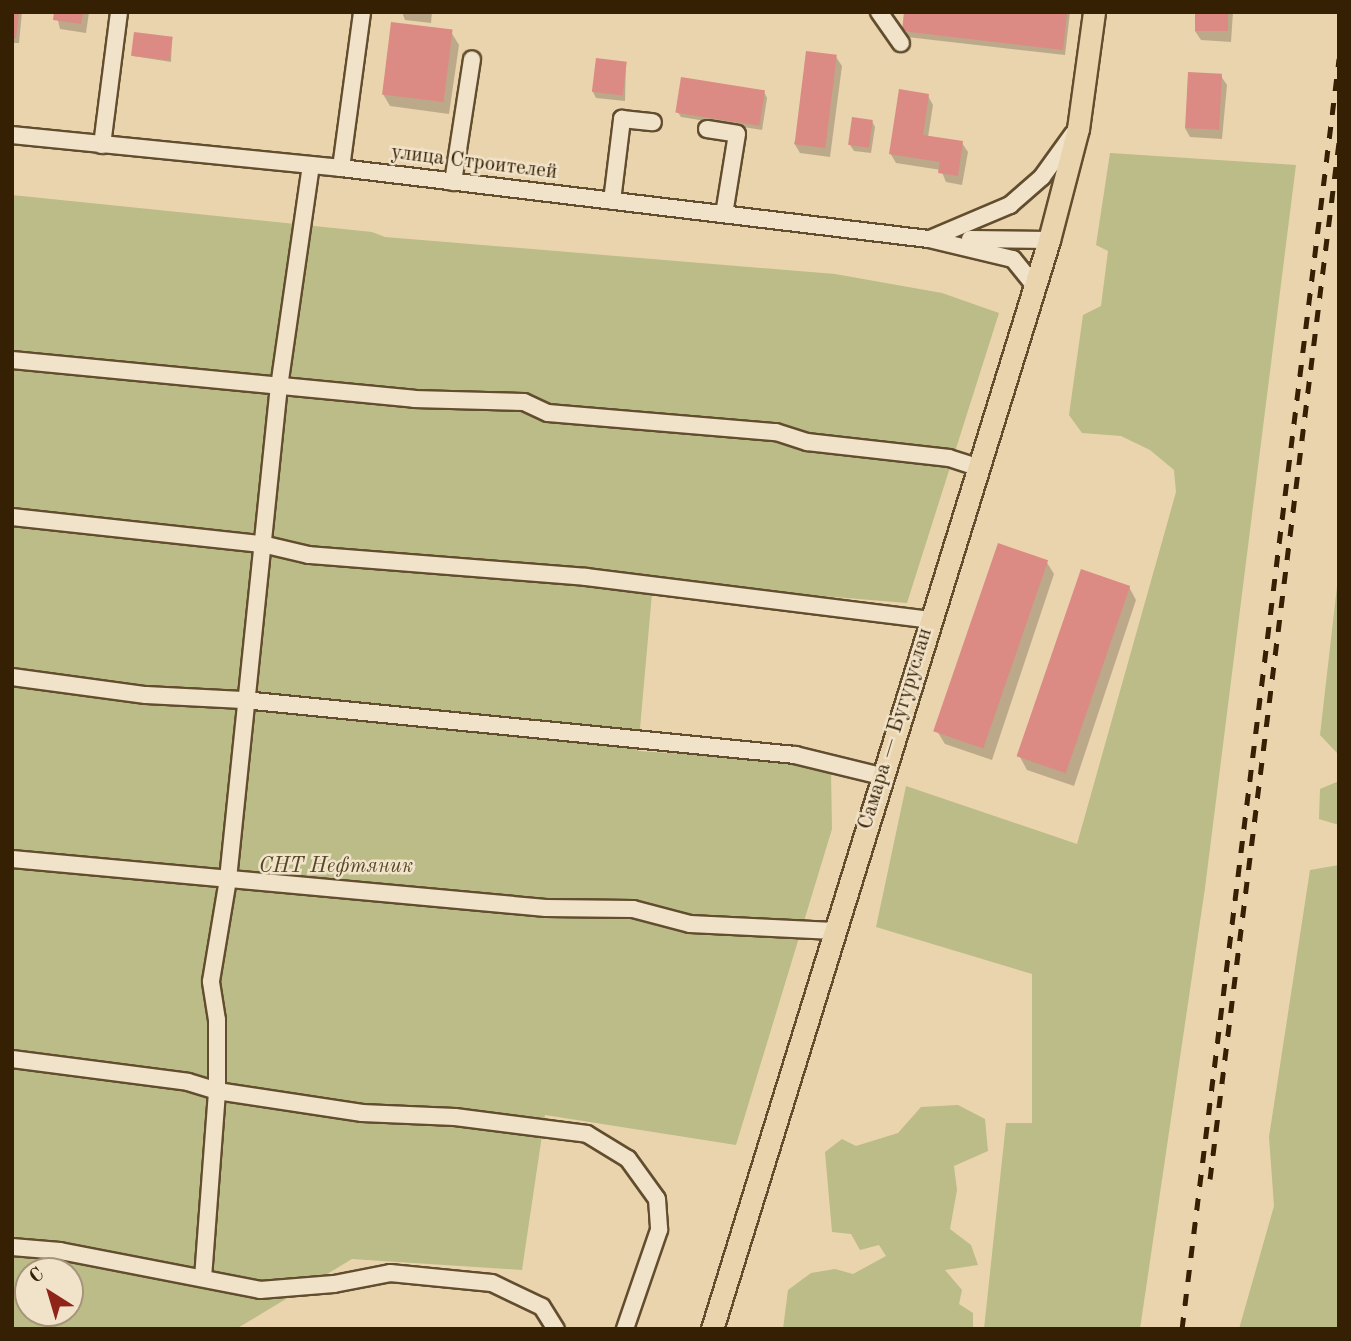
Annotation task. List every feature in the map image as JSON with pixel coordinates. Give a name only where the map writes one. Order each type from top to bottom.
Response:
[{"type":"main road","name":"Самара — Бугуруслан","points":[[712,1329],[1049,240],[1078,129],[1094,12]]},
{"type":"street","points":[[102,145],[119,12]]},
{"type":"street","points":[[341,168],[362,12]]},
{"type":"street","points":[[879,12],[901,43]]},
{"type":"street","points":[[453,181],[472,59]]},
{"type":"street","points":[[612,201],[622,119],[653,122]]},
{"type":"street","points":[[707,129],[737,134],[724,214]]},
{"type":"street","points":[[929,239],[1010,205],[1042,177],[1078,129]]},
{"type":"street","name":"улица Строителей","points":[[12,135],[341,168],[929,239]]},
{"type":"street","points":[[203,1278],[217,1091],[217,1020],[211,981],[228,879],[243,700],[279,387],[311,165]]},
{"type":"street","points":[[929,239],[1049,240]]},
{"type":"street","points":[[929,239],[1013,259],[1035,286]]},
{"type":"street","points":[[12,360],[414,399],[524,402],[548,413],[776,432],[807,442],[949,458],[977,467]]},
{"type":"street","points":[[12,517],[262,544],[309,555],[586,577],[930,620]]},
{"type":"street","points":[[12,677],[146,695],[243,700],[796,755],[881,776]]},
{"type":"street","points":[[12,859],[545,908],[633,909],[690,924],[834,931]]},
{"type":"street","points":[[12,1059],[188,1082],[217,1091],[362,1113],[456,1117],[587,1134],[628,1159],[657,1199],[659,1230],[625,1329]]},
{"type":"street","points":[[12,1247],[60,1251],[260,1290],[334,1284],[390,1273],[492,1283],[542,1307],[556,1329]]},
{"type":"green space","points":[[1110,153],[1296,165],[1205,888],[1140,1329],[984,1329],[1006,1123],[1032,1123],[1032,974],[876,927],[906,786],[1077,844],[1176,492],[1174,470],[1150,450],[1121,436],[1082,433],[1069,415],[1083,315],[1101,306],[1108,251],[1096,245]]},
{"type":"green space","name":"СНТ Нефтяник","points":[[12,195],[372,232],[385,237],[835,274],[942,293],[999,313],[907,603],[653,582],[638,751],[793,761],[831,771],[832,829],[736,1145],[545,1115],[522,1270],[352,1259],[236,1329],[12,1329]]},
{"type":"green space","points":[[1339,569],[1339,755],[1320,735]]},
{"type":"green space","points":[[1339,781],[1339,825],[1319,819],[1320,789]]},
{"type":"green space","points":[[1339,865],[1339,1329],[1239,1329],[1274,1206],[1269,1137],[1310,870]]},
{"type":"green space","points":[[958,1105],[985,1119],[988,1151],[954,1166],[957,1190],[950,1229],[971,1245],[978,1265],[945,1270],[962,1290],[959,1304],[973,1313],[973,1329],[783,1329],[788,1290],[811,1273],[835,1269],[853,1274],[886,1256],[879,1245],[860,1250],[851,1234],[832,1232],[825,1152],[842,1139],[856,1146],[898,1133],[921,1107]]},
{"type":"building","points":[[12,12],[19,12],[16,38],[12,38]]},
{"type":"building","points":[[54,12],[83,12],[81,24],[53,20]]},
{"type":"building","points":[[904,12],[1067,12],[1063,50],[902,31]]},
{"type":"building","points":[[1195,12],[1228,12],[1228,31],[1195,31]]},
{"type":"building","points":[[391,22],[453,30],[444,102],[382,94]]},
{"type":"building","points":[[134,32],[173,37],[170,61],[131,56]]},
{"type":"building","points":[[806,51],[837,55],[825,148],[795,144]]},
{"type":"building","points":[[596,58],[627,62],[623,96],[592,92]]},
{"type":"building","points":[[1188,72],[1222,74],[1219,130],[1185,128]]},
{"type":"building","points":[[681,77],[765,90],[759,126],[675,113]]},
{"type":"building","points":[[899,89],[929,94],[923,135],[963,141],[958,176],[938,173],[940,162],[889,154]]},
{"type":"building","points":[[852,117],[873,120],[869,148],[848,145]]},
{"type":"building","points":[[998,543],[1048,560],[983,748],[933,731]]},
{"type":"building","points":[[1081,569],[1130,586],[1066,773],[1017,756]]},
{"type":"railway","points":[[1182,1329],[1339,59]]},
{"type":"railway","points":[[1210,1179],[1339,142]]}]
